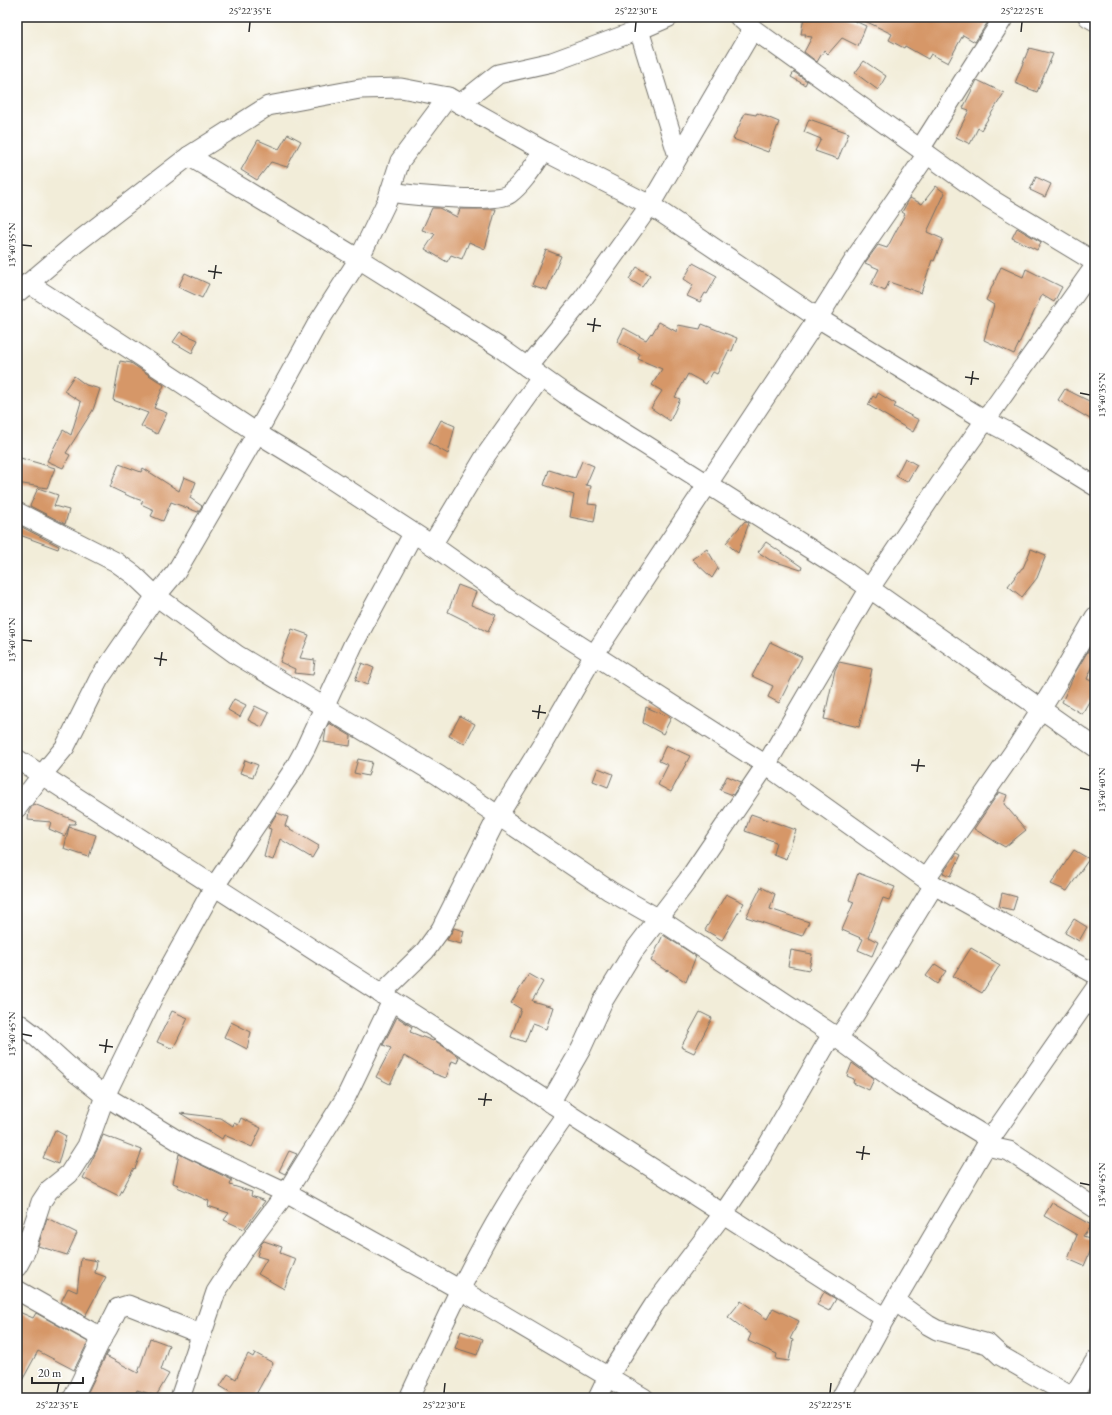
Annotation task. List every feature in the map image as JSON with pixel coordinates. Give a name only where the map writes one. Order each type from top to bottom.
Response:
[{"type":"street","points":[[17,808],[65,747],[99,679],[156,596],[176,572],[257,433],[316,326],[359,260],[390,192],[396,168],[400,161],[454,100],[498,74],[552,62],[639,30],[668,17]]},
{"type":"street","points":[[180,1398],[216,1292],[244,1248],[286,1193],[346,1097],[386,997],[425,951],[441,929],[498,816],[542,745],[594,655],[818,318],[924,151],[1004,17]]},
{"type":"street","points":[[1088,17],[1095,21]]},
{"type":"street","points":[[432,545],[534,373],[582,300],[650,205],[678,156],[746,23],[984,195],[1094,260],[870,588],[766,765],[688,880],[633,952],[606,997],[581,1049],[550,1103]]},
{"type":"street","points":[[639,30],[678,156]]},
{"type":"street","points":[[1095,486],[1006,430],[985,420],[818,318],[650,205],[544,151],[454,100],[401,88],[360,89],[268,106],[189,156],[75,244],[23,288],[136,353],[257,433],[311,466],[432,545],[516,604],[766,765],[930,881],[1095,974]]},
{"type":"street","points":[[390,192],[457,198],[498,197],[508,195],[519,185],[544,151]]},
{"type":"street","points":[[189,156],[499,347],[534,373],[707,485],[842,569],[1095,747]]},
{"type":"street","points":[[17,512],[116,562],[134,575],[156,596],[237,654],[438,775],[610,891],[659,919],[835,1036],[901,1085],[988,1142],[1009,1151],[1095,1208]]},
{"type":"street","points":[[17,1267],[24,1254],[41,1202],[49,1190],[69,1174],[76,1164],[86,1146],[105,1096],[154,995],[214,887],[294,769],[305,749],[353,645],[413,534]]},
{"type":"street","points":[[598,1398],[608,1377],[654,1305],[723,1214],[756,1164],[835,1036],[855,1014],[930,881],[1053,690],[1095,617]]},
{"type":"street","points":[[17,759],[41,776],[885,1318]]},
{"type":"street","points":[[841,1398],[885,1318],[988,1142],[1095,989]]},
{"type":"street","points":[[19,1030],[33,1034],[76,1073],[105,1096],[190,1148],[286,1193],[460,1290],[644,1398]]},
{"type":"street","points":[[409,1398],[460,1290],[504,1208],[534,1159],[567,1113]]},
{"type":"street","points":[[17,1290],[102,1338]]},
{"type":"street","points":[[895,1301],[937,1330],[988,1344],[1001,1356],[1073,1398],[1095,1361]]},
{"type":"street","points":[[73,1398],[118,1308],[128,1305],[201,1334]]},
{"type":"building","points":[[804,17],[846,17],[866,26],[858,46],[842,38],[828,54],[824,50],[817,62],[804,52],[812,37],[805,36],[806,34],[801,34]]},
{"type":"building","points":[[857,17],[991,17],[975,42],[963,35],[948,63],[931,54],[928,59],[905,46],[904,48],[889,40],[892,34]]},
{"type":"building","points":[[1029,48],[1053,54],[1037,92],[1015,83]]},
{"type":"building","points":[[864,61],[886,76],[878,90],[855,73]]},
{"type":"building","points":[[794,72],[807,81],[805,85],[791,77]]},
{"type":"building","points":[[977,80],[1004,93],[981,130],[978,128],[970,144],[956,137],[969,110],[963,108]]},
{"type":"building","points":[[745,113],[756,115],[757,113],[779,122],[768,152],[733,139]]},
{"type":"building","points":[[809,119],[849,133],[838,159],[815,151],[821,139],[804,132]]},
{"type":"building","points":[[288,134],[301,141],[287,167],[271,162],[257,180],[241,170],[258,140],[279,149]]},
{"type":"building","points":[[1036,177],[1051,184],[1045,197],[1030,190]]},
{"type":"building","points":[[936,186],[945,193],[927,232],[943,239],[934,261],[932,260],[921,293],[889,282],[885,291],[871,285],[879,269],[865,263],[878,245],[887,248],[905,214],[902,212],[910,198],[922,204]]},
{"type":"building","points":[[432,208],[439,208],[457,217],[460,209],[496,209],[485,249],[469,242],[462,259],[451,255],[447,262],[425,249],[435,234],[422,230]]},
{"type":"building","points":[[1017,228],[1041,242],[1037,250],[1012,238]]},
{"type":"building","points":[[546,250],[561,256],[547,290],[532,285]]},
{"type":"building","points":[[693,263],[717,276],[707,294],[705,293],[700,302],[687,296],[693,285],[684,279]]},
{"type":"building","points":[[637,267],[650,275],[642,287],[629,279]]},
{"type":"building","points":[[1001,267],[1023,277],[1026,269],[1062,287],[1054,302],[1042,295],[1014,354],[984,340],[994,305],[986,300]]},
{"type":"building","points":[[185,273],[209,284],[202,298],[178,287]]},
{"type":"building","points":[[659,322],[677,332],[678,325],[700,329],[702,324],[737,338],[732,351],[729,350],[717,374],[713,372],[706,384],[688,374],[675,397],[680,399],[670,421],[651,408],[662,391],[652,385],[662,369],[638,359],[640,354],[617,342],[624,328],[646,340],[651,333],[652,334]]},
{"type":"building","points":[[180,332],[198,340],[192,353],[173,342]]},
{"type":"building","points":[[120,361],[131,363],[164,385],[154,408],[167,413],[157,434],[141,426],[148,413],[113,400]]},
{"type":"building","points":[[74,376],[86,385],[100,389],[93,410],[66,453],[70,455],[63,468],[47,461],[63,430],[71,435],[81,402],[64,391]]},
{"type":"building","points":[[1065,389],[1095,404],[1095,422],[1058,400]]},
{"type":"building","points":[[878,393],[896,404],[894,407],[919,420],[913,432],[868,405],[873,396],[876,398]]},
{"type":"building","points":[[441,420],[455,426],[448,454],[429,443]]},
{"type":"building","points":[[17,457],[55,468],[47,488],[17,483]]},
{"type":"building","points":[[905,458],[917,465],[907,482],[896,476]]},
{"type":"building","points":[[582,461],[594,466],[586,485],[591,486],[588,504],[597,505],[594,522],[570,517],[574,495],[544,485],[549,470],[575,478]]},
{"type":"building","points":[[119,464],[141,472],[143,468],[179,491],[184,477],[196,482],[190,498],[202,506],[198,512],[171,502],[163,521],[151,516],[154,510],[141,504],[143,501],[110,487]]},
{"type":"building","points":[[38,488],[58,495],[54,506],[69,510],[65,524],[30,506]]},
{"type":"building","points":[[745,521],[749,523],[738,553],[726,543]]},
{"type":"building","points":[[20,526],[59,546],[58,549],[17,534]]},
{"type":"building","points":[[766,542],[802,567],[801,570],[770,560],[758,552]]},
{"type":"building","points":[[707,549],[718,568],[712,578],[692,559]]},
{"type":"building","points":[[1031,549],[1046,555],[1037,578],[1022,597],[1008,586],[1023,568]]},
{"type":"building","points":[[458,585],[476,592],[471,605],[496,615],[488,632],[448,612]]},
{"type":"building","points":[[292,629],[309,635],[300,658],[315,660],[313,675],[294,673],[295,669],[280,662]]},
{"type":"building","points":[[1095,639],[1095,661],[1087,679],[1095,683],[1095,691],[1082,714],[1062,702],[1075,673]]},
{"type":"building","points":[[770,642],[802,657],[779,703],[768,697],[773,686],[752,676]]},
{"type":"building","points":[[839,662],[872,669],[859,727],[824,719],[835,670]]},
{"type":"building","points":[[362,663],[374,668],[367,685],[355,680]]},
{"type":"building","points":[[234,699],[246,705],[240,717],[228,710]]},
{"type":"building","points":[[255,706],[269,713],[262,727],[248,720]]},
{"type":"building","points":[[646,707],[671,718],[663,734],[643,723]]},
{"type":"building","points":[[460,716],[475,724],[465,744],[449,736]]},
{"type":"building","points":[[329,723],[351,736],[350,746],[324,742],[326,729]]},
{"type":"building","points":[[666,745],[690,756],[671,792],[658,785],[668,765],[659,761]]},
{"type":"building","points":[[358,759],[372,762],[368,776],[354,773]]},
{"type":"building","points":[[245,760],[258,765],[253,777],[240,773]]},
{"type":"building","points":[[598,768],[613,774],[608,787],[593,781]]},
{"type":"building","points":[[727,776],[741,782],[733,795],[720,790]]},
{"type":"building","points":[[999,792],[1007,795],[1004,804],[1026,830],[1005,847],[974,829]]},
{"type":"building","points":[[34,804],[76,821],[75,824],[70,824],[65,836],[49,829],[51,822],[28,820],[29,811]]},
{"type":"building","points":[[277,813],[288,817],[285,826],[319,846],[312,858],[280,839],[273,860],[264,857],[271,829],[268,828]]},
{"type":"building","points":[[751,814],[796,830],[786,859],[773,854],[776,842],[745,831]]},
{"type":"building","points":[[69,827],[96,835],[89,857],[64,849]]},
{"type":"building","points":[[1074,850],[1089,859],[1067,891],[1051,884]]},
{"type":"building","points":[[957,853],[961,855],[951,876],[943,873]]},
{"type":"building","points":[[858,873],[895,887],[889,900],[883,898],[868,937],[878,942],[872,956],[858,950],[863,939],[842,930],[854,902],[849,900]]},
{"type":"building","points":[[761,887],[775,894],[770,909],[809,922],[802,936],[746,917]]},
{"type":"building","points":[[1002,893],[1017,897],[1013,910],[999,907]]},
{"type":"building","points":[[726,894],[744,903],[722,940],[705,930]]},
{"type":"building","points":[[1074,919],[1087,927],[1079,941],[1065,933]]},
{"type":"building","points":[[454,928],[464,931],[461,944],[447,940]]},
{"type":"building","points":[[663,935],[696,956],[686,982],[651,961]]},
{"type":"building","points":[[971,948],[1000,965],[982,993],[953,976]]},
{"type":"building","points":[[791,950],[812,954],[809,970],[788,966]]},
{"type":"building","points":[[935,964],[946,971],[937,984],[926,976]]},
{"type":"building","points":[[529,974],[543,982],[532,1001],[553,1007],[546,1029],[532,1024],[525,1042],[511,1037],[521,1009],[511,1003]]},
{"type":"building","points":[[172,1011],[188,1018],[173,1049],[157,1042]]},
{"type":"building","points":[[700,1012],[712,1018],[694,1053],[681,1047]]},
{"type":"building","points":[[397,1017],[412,1027],[410,1032],[433,1041],[434,1040],[459,1057],[457,1063],[452,1061],[446,1078],[432,1073],[433,1072],[404,1056],[390,1084],[376,1077],[391,1048],[383,1045]]},
{"type":"building","points":[[231,1022],[251,1032],[247,1049],[224,1037]]},
{"type":"building","points":[[852,1063],[874,1079],[869,1090],[853,1083],[854,1079],[847,1076]]},
{"type":"building","points":[[180,1113],[221,1118],[233,1126],[234,1123],[238,1125],[241,1118],[261,1128],[252,1147],[224,1135],[222,1139]]},
{"type":"building","points":[[55,1130],[66,1136],[58,1164],[43,1158]]},
{"type":"building","points":[[103,1135],[142,1150],[135,1169],[134,1168],[119,1196],[83,1178]]},
{"type":"building","points":[[289,1151],[297,1154],[285,1174],[279,1171]]},
{"type":"building","points":[[179,1154],[232,1180],[230,1185],[252,1192],[251,1196],[265,1201],[244,1229],[224,1220],[229,1213],[208,1206],[209,1201],[177,1187],[178,1185],[173,1183]]},
{"type":"building","points":[[1052,1203],[1091,1225],[1083,1236],[1095,1240],[1084,1266],[1068,1259],[1077,1235],[1044,1216]]},
{"type":"building","points":[[47,1218],[77,1233],[67,1255],[38,1246]]},
{"type":"building","points":[[264,1241],[282,1247],[280,1253],[296,1259],[284,1289],[258,1274],[267,1259],[257,1256],[261,1244]]},
{"type":"building","points":[[81,1258],[97,1261],[95,1273],[106,1277],[85,1316],[61,1302],[68,1288],[77,1292]]},
{"type":"building","points":[[824,1292],[836,1299],[829,1311],[817,1305]]},
{"type":"building","points":[[741,1301],[767,1319],[773,1308],[799,1321],[790,1339],[793,1340],[789,1361],[776,1359],[777,1354],[748,1341],[751,1334],[728,1317]]},
{"type":"building","points":[[17,1311],[33,1318],[36,1313],[88,1342],[74,1370],[38,1351],[17,1390]]},
{"type":"building","points":[[461,1331],[483,1339],[477,1355],[455,1348]]},
{"type":"building","points":[[150,1338],[169,1345],[161,1370],[169,1374],[156,1396],[137,1390],[134,1398],[85,1398],[108,1351],[109,1352],[106,1356],[138,1373]]},
{"type":"building","points":[[255,1353],[273,1363],[254,1398],[240,1398],[220,1386],[228,1374],[236,1379],[248,1354],[253,1357]]}]
